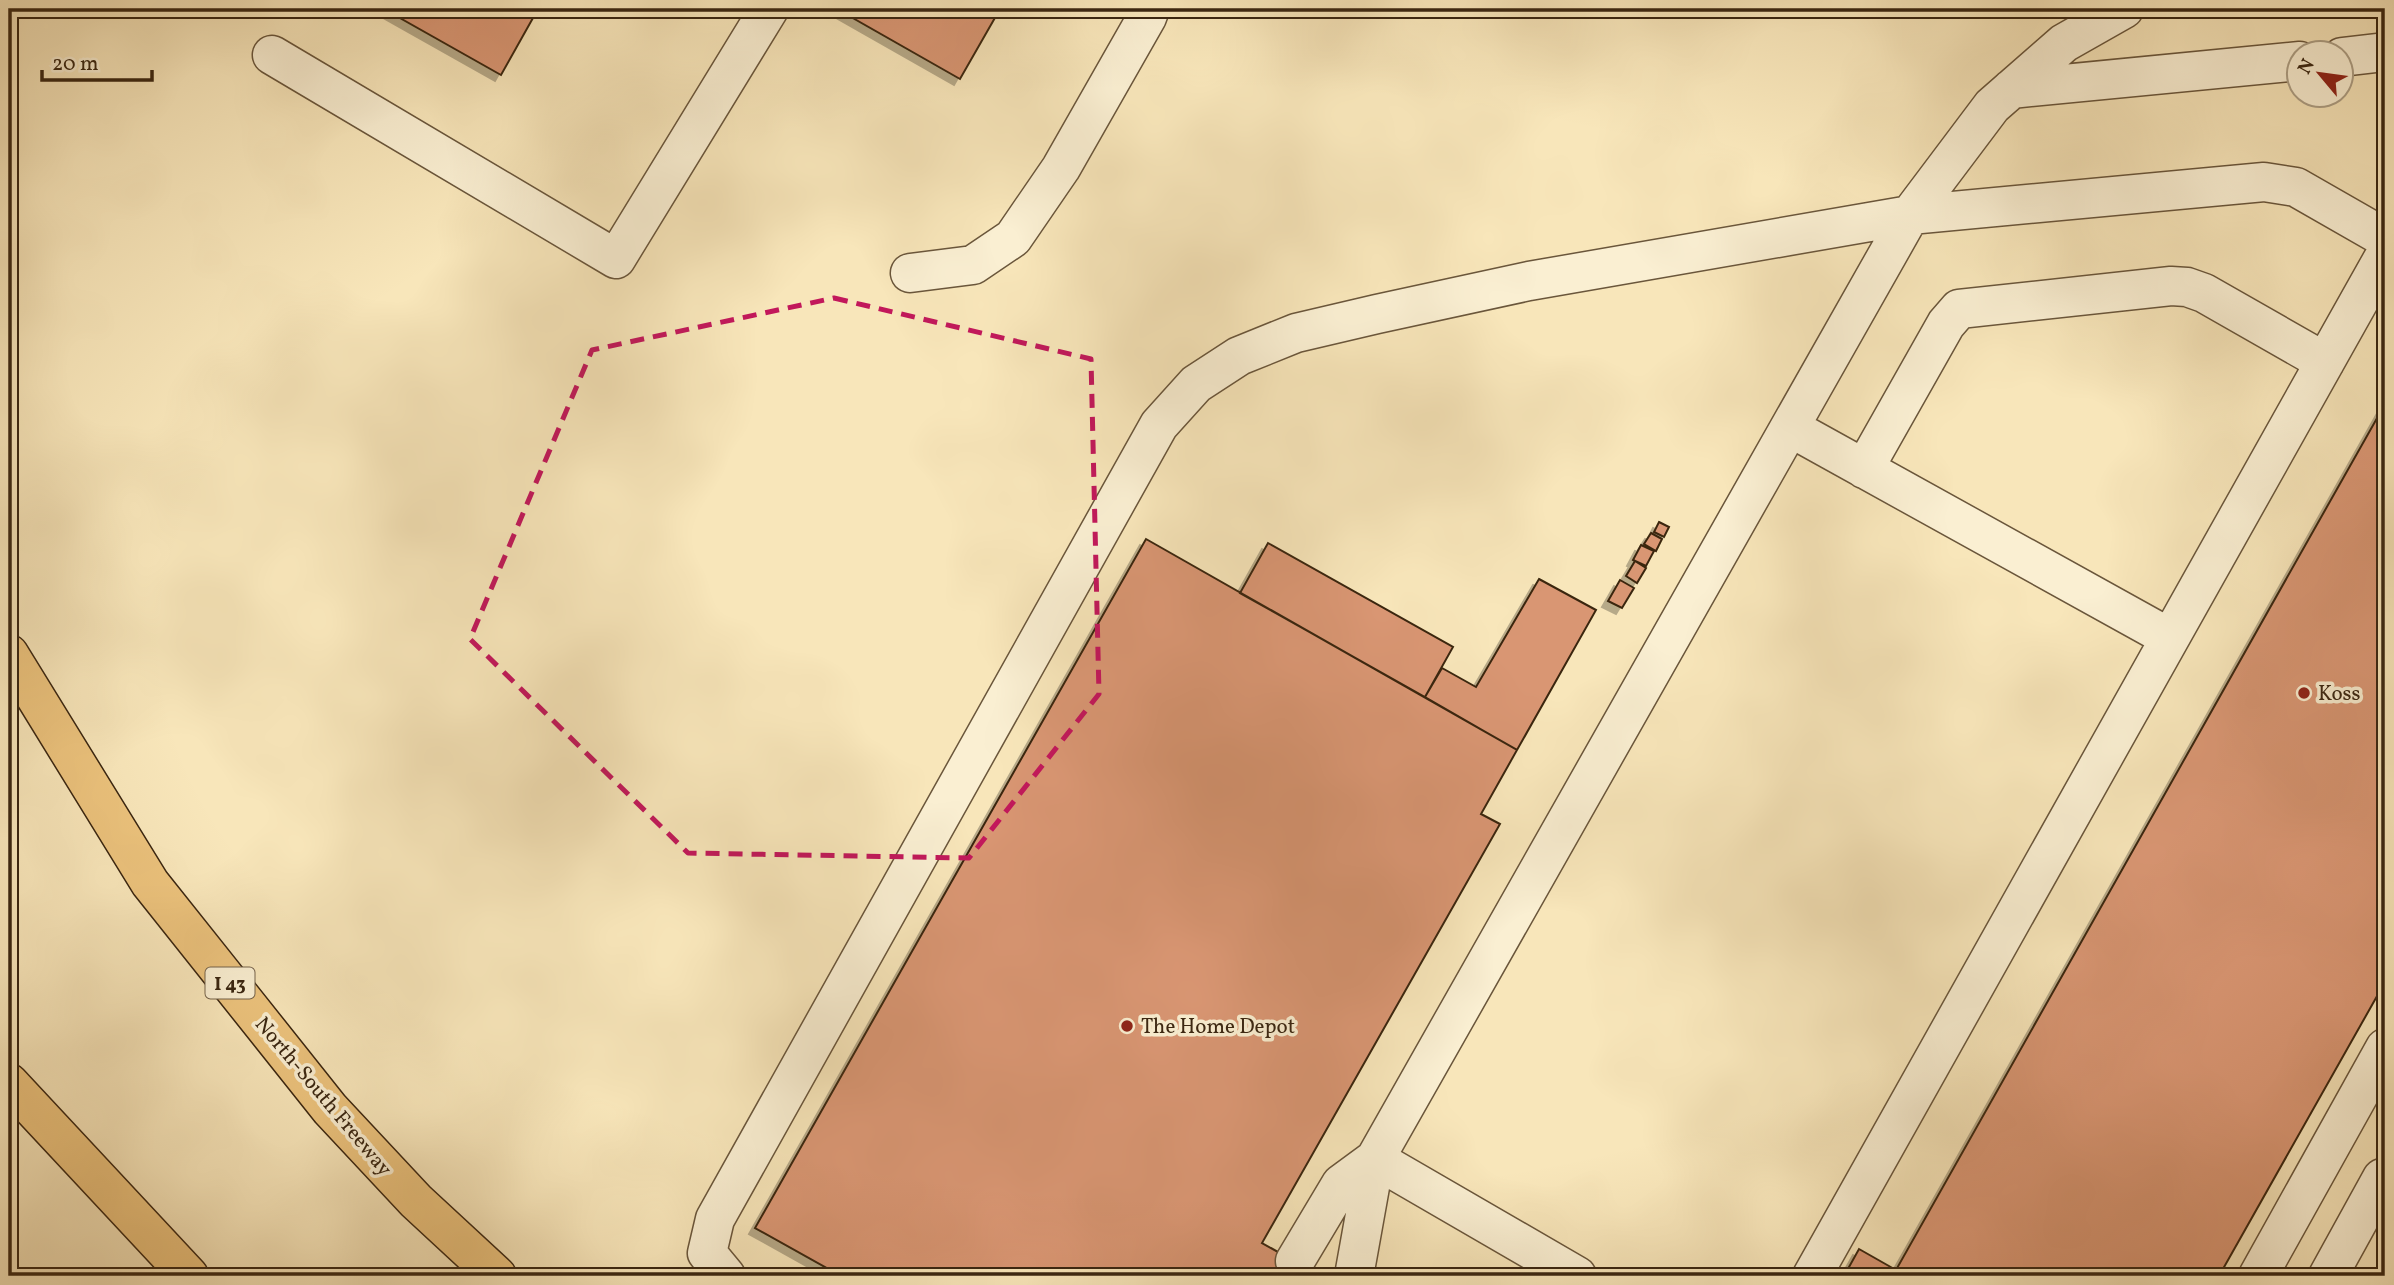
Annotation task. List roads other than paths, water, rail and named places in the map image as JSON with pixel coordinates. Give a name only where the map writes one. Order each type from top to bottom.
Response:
[{"type":"highway","name":"North-South Freeway","points":[[9,654],[150,883],[330,1109],[416,1201],[496,1276]]},
{"type":"highway","points":[[9,1083],[189,1276]]},
{"type":"street","points":[[272,55],[616,259],[769,9]]},
{"type":"street","points":[[910,273],[973,265],[1013,238],[1062,168],[1150,9]]},
{"type":"street","points":[[1354,1276],[1375,1159],[1910,215],[1992,106],[2064,43],[2124,9]]},
{"type":"street","points":[[2356,55],[2385,52]]},
{"type":"street","points":[[2011,89],[2286,62]]},
{"type":"street","points":[[726,1276],[707,1253],[715,1219],[1160,425],[1196,384],[1239,356],[1310,330],[1529,281],[1910,215],[2264,182],[2296,187],[2385,238]]},
{"type":"street","points":[[1812,1276],[2385,255]]},
{"type":"street","points":[[1864,469],[1946,324],[1959,309],[2158,287],[2187,287],[2204,293],[2325,362]]},
{"type":"street","points":[[1791,428],[2170,638]]},
{"type":"street","points":[[2258,1276],[2385,1048]]},
{"type":"street","points":[[2328,1276],[2384,1179],[2329,1147]]},
{"type":"street","points":[[1295,1261],[1341,1184],[1375,1159]]},
{"type":"street","points":[[1375,1159],[1577,1276]]},
{"type":"place","name":"Koss","points":[[2304,693]]},
{"type":"place","name":"The Home Depot","points":[[1127,1026]]}]
